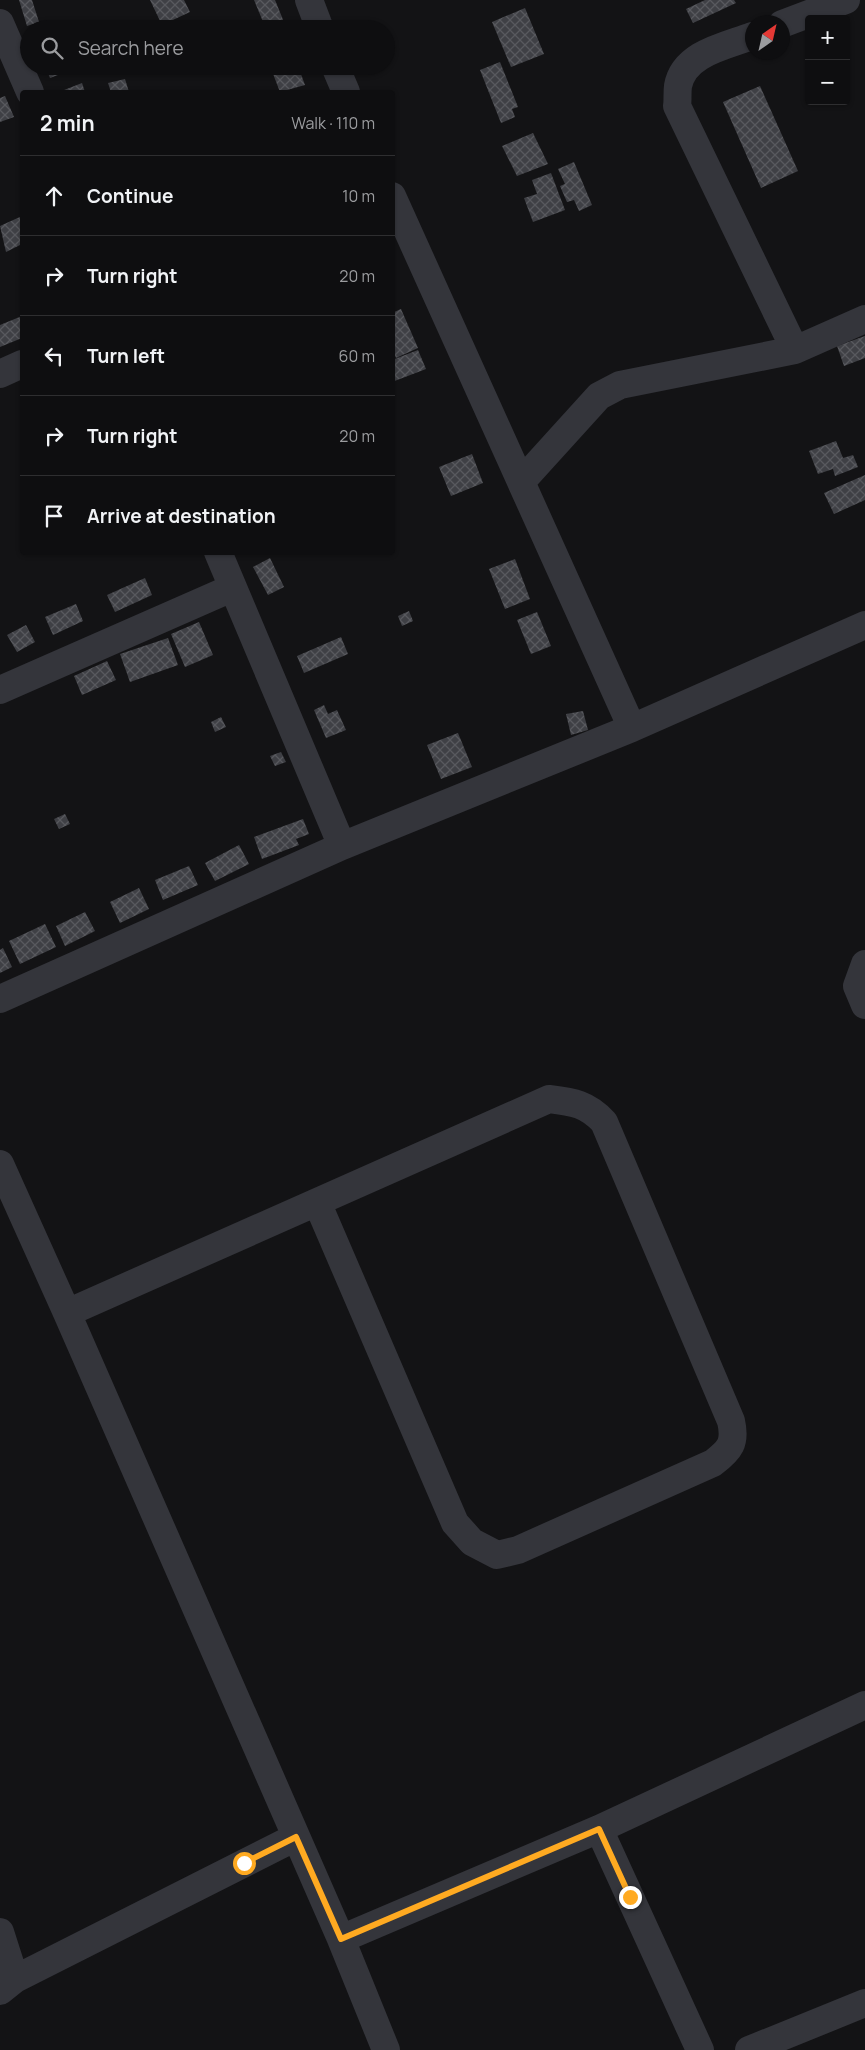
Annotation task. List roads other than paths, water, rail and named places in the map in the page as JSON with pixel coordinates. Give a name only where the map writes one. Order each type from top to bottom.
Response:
[{"type":"street","points":[[309,0],[317,20]]},
{"type":"street","points":[[790,21],[846,0]]},
{"type":"street","points":[[0,23],[17,79]]},
{"type":"street","points":[[745,39],[697,57],[683,72],[678,86],[677,106],[795,350]]},
{"type":"street","points":[[339,75],[345,90]]},
{"type":"street","points":[[395,203],[632,728]]},
{"type":"street","points":[[521,482],[599,396],[620,386],[795,350],[865,319]]},
{"type":"street","points":[[0,374],[20,365]]},
{"type":"street","points":[[219,555],[342,846]]},
{"type":"street","points":[[0,690],[232,588]]},
{"type":"street","points":[[0,999],[342,846],[632,728],[865,625]]},
{"type":"street","points":[[865,964],[857,986],[865,1005]]},
{"type":"street","points":[[67,1312],[549,1099],[577,1102],[595,1112],[604,1122],[731,1421],[734,1436],[726,1452],[712,1463],[518,1550],[497,1555],[472,1542],[455,1523],[317,1202]]},
{"type":"street","points":[[0,1164],[67,1312],[341,1939],[386,2050]]},
{"type":"street","points":[[341,1939],[599,1829],[865,1705]]},
{"type":"street","points":[[599,1829],[700,2050]]},
{"type":"street","points":[[0,1932],[8,1985],[296,1837]]},
{"type":"street","points":[[749,2050],[865,2003]]}]
